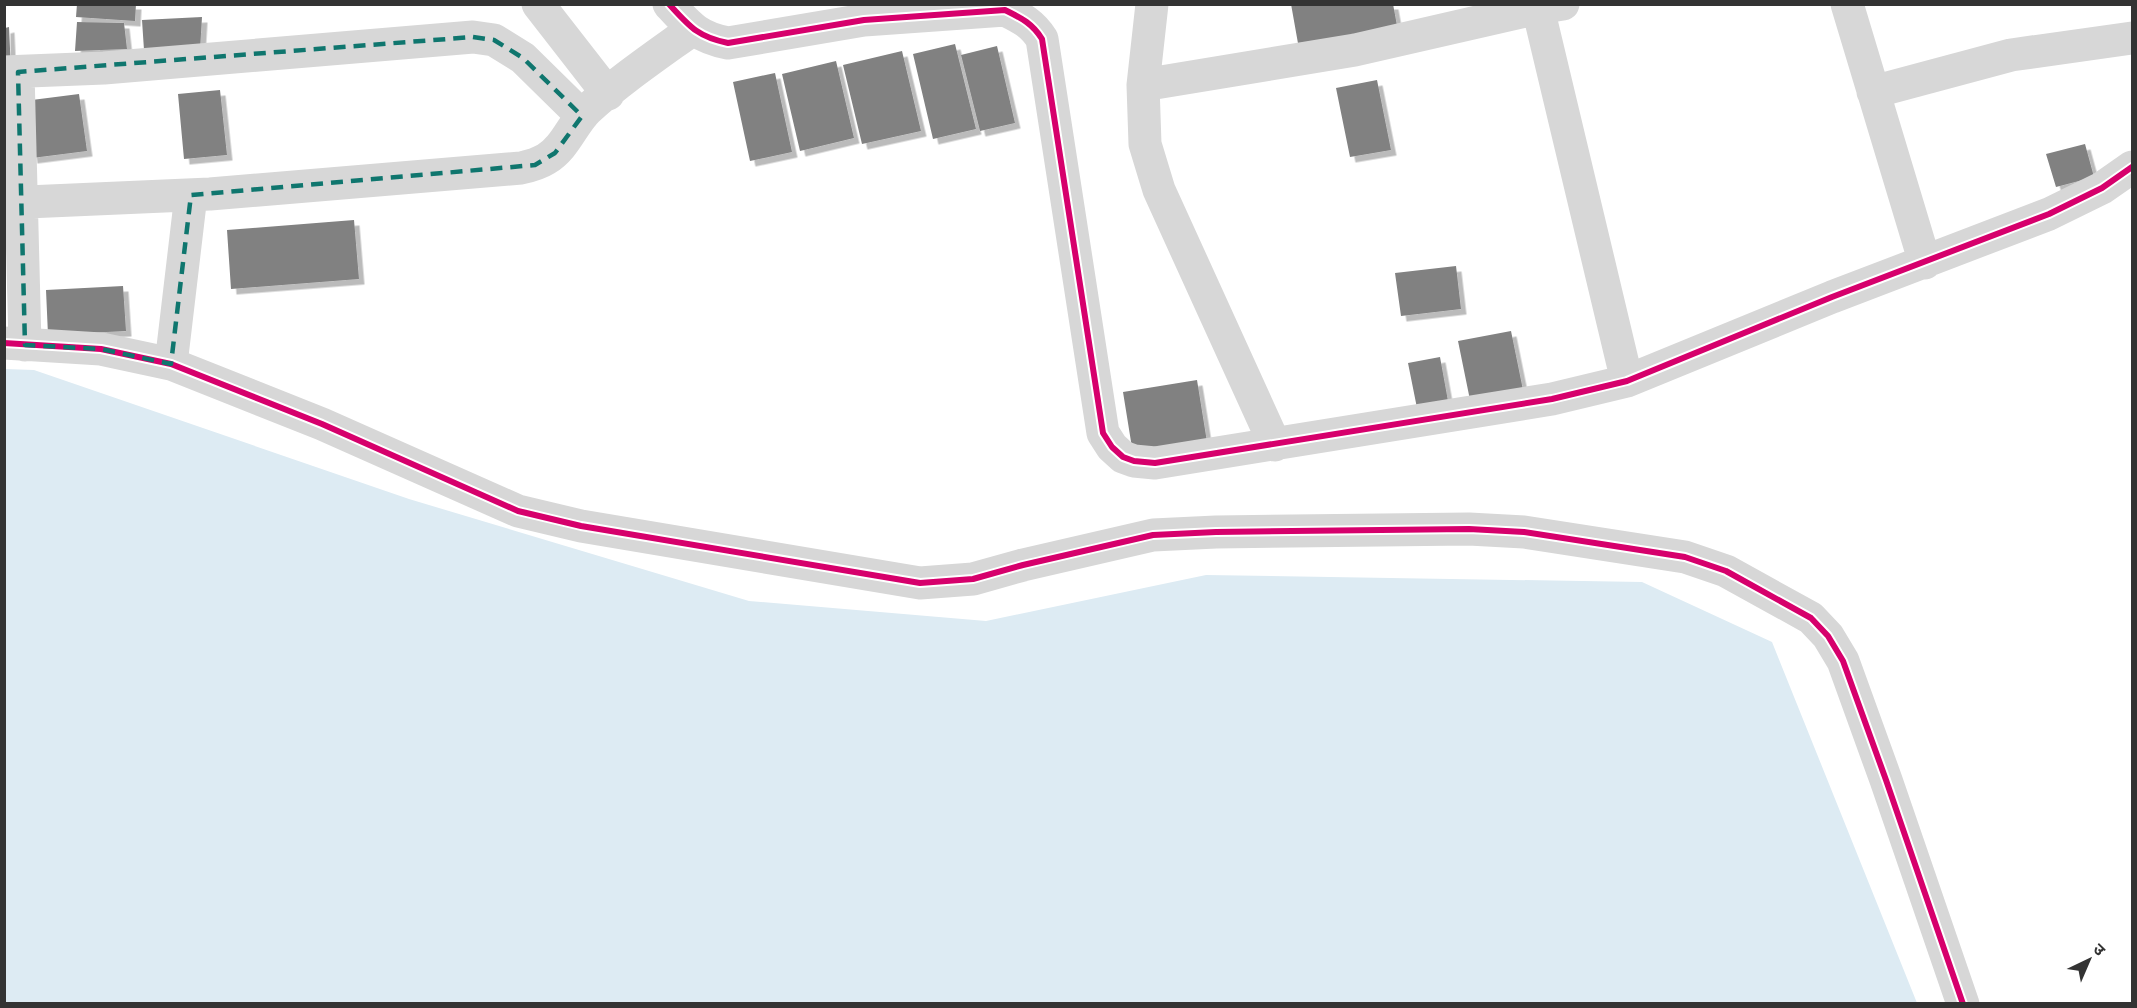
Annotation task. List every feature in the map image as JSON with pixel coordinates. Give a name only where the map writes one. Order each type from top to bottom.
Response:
[{"type":"street","points":[[538,4],[608,94]]},
{"type":"street","points":[[1152,4],[1143,85],[1145,144],[1159,190],[1275,445]]},
{"type":"street","points":[[1847,4],[1925,263]]},
{"type":"street","points":[[670,5],[693,29],[708,39],[728,43],[862,12],[1005,10],[1030,24],[1042,39],[1103,433],[1112,447],[1123,457],[1134,461],[1155,463],[1275,445],[1552,399],[1626,381],[1832,297],[2049,214],[2102,188],[2133,167]]},
{"type":"street","points":[[1143,85],[1355,50],[1546,6],[1626,381]]},
{"type":"street","points":[[12,203],[192,195],[535,165],[555,153],[582,116],[693,29]]},
{"type":"street","points":[[582,116],[523,58],[494,40],[473,37],[104,68],[11,72],[15,344],[101,349],[171,364],[322,424],[518,511],[580,526],[921,583],[973,579],[1153,535],[1216,532],[1457,530],[1524,532],[1685,557],[1726,571],[1811,618],[1828,636],[1843,662],[1963,1004]]},
{"type":"street","points":[[1873,92],[2012,55],[2133,38]]},
{"type":"street","points":[[171,364],[192,195]]},
{"type":"highlighted area","points":[[473,37],[494,40],[523,58],[582,116],[555,153],[535,165],[191,195],[171,364],[101,349],[25,345],[18,72]]},
{"type":"shaded area","points":[[5,369],[34,370],[409,499],[749,601],[986,621],[1206,575],[1642,582],[1772,642],[1917,1003],[5,1003]]},
{"type":"building","points":[[77,4],[136,4],[135,21],[76,17]]},
{"type":"building","points":[[1291,4],[1393,4],[1398,31],[1299,49]]},
{"type":"building","points":[[202,17],[200,50],[144,50],[142,20]]},
{"type":"building","points":[[77,22],[124,23],[127,49],[75,51]]},
{"type":"building","points":[[9,27],[11,70],[5,70],[5,28]]},
{"type":"building","points":[[955,44],[976,129],[933,139],[913,54]]},
{"type":"building","points":[[997,46],[1015,123],[980,131],[961,55]]},
{"type":"building","points":[[902,51],[921,131],[862,144],[843,65]]},
{"type":"building","points":[[836,61],[854,138],[800,151],[782,74]]},
{"type":"building","points":[[775,73],[792,152],[750,161],[733,82]]},
{"type":"building","points":[[1377,80],[1391,150],[1350,157],[1336,88]]},
{"type":"building","points":[[220,90],[227,155],[184,159],[178,94]]},
{"type":"building","points":[[79,94],[87,151],[32,158],[24,101]]},
{"type":"building","points":[[2085,144],[2094,177],[2056,187],[2046,154]]},
{"type":"building","points":[[354,220],[359,279],[231,289],[227,230]]},
{"type":"building","points":[[1456,266],[1461,309],[1401,316],[1395,273]]},
{"type":"building","points":[[123,286],[126,331],[48,335],[46,290]]},
{"type":"building","points":[[1511,331],[1523,390],[1470,400],[1458,341]]},
{"type":"building","points":[[1440,357],[1450,412],[1419,418],[1408,363]]},
{"type":"building","points":[[1197,380],[1207,442],[1133,454],[1123,392]]},
{"type":"cycle path","points":[[669,4],[695,30],[709,38],[728,43],[864,20],[1005,10],[1030,25],[1042,39],[1103,433],[1112,447],[1123,457],[1134,461],[1155,463],[1552,399],[1627,381],[1832,297],[2049,214],[2102,188],[2132,167]]},
{"type":"cycle path","points":[[4,343],[101,349],[171,364],[322,424],[518,511],[581,526],[920,583],[973,579],[1153,535],[1216,532],[1469,529],[1524,532],[1685,557],[1726,571],[1811,618],[1828,636],[1843,661],[1963,1004]]}]
